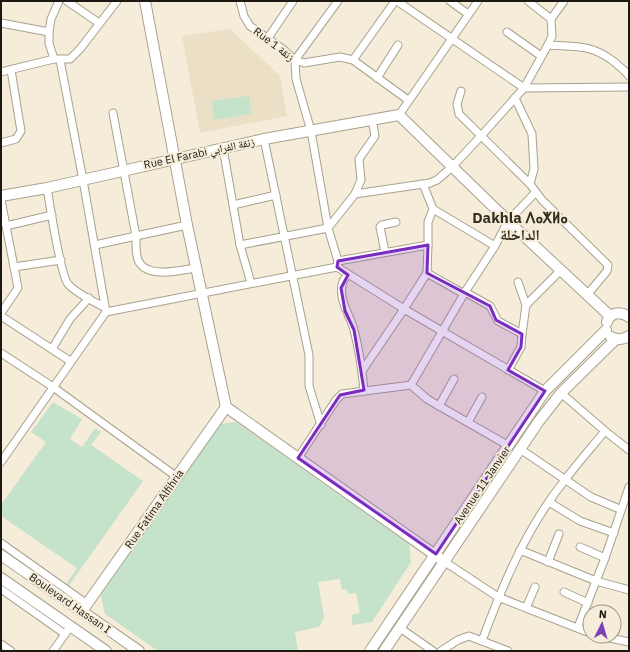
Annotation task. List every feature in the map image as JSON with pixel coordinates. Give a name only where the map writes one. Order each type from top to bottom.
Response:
[{"type":"street","points":[[1,462],[105,310],[84,180],[57,60],[49,43],[51,19],[59,1]]},
{"type":"street","points":[[67,1],[99,23]]},
{"type":"street","points":[[1,72],[57,60],[70,59],[75,55],[117,1]]},
{"type":"street","name":"Rue 1 زنقة","points":[[240,1],[246,20],[250,26],[268,38],[295,60],[304,62],[340,57],[353,60]]},
{"type":"street","points":[[268,38],[293,1]]},
{"type":"street","points":[[338,1],[295,60],[296,79],[310,131],[328,228],[337,264],[348,275],[545,391]]},
{"type":"street","points":[[408,100],[353,60],[396,1],[524,88],[629,87]]},
{"type":"street","points":[[450,1],[468,14]]},
{"type":"street","points":[[478,1],[399,115],[508,221],[610,316]]},
{"type":"street","points":[[528,1],[551,19]]},
{"type":"street","points":[[355,194],[423,184],[437,180],[452,167],[482,136],[524,88],[552,36],[551,19],[564,1]]},
{"type":"street","points":[[144,3],[173,158],[226,407],[498,597],[582,629]]},
{"type":"street","points":[[1,23],[49,32]]},
{"type":"street","points":[[507,32],[541,56]]},
{"type":"street","points":[[377,78],[398,45]]},
{"type":"street","points":[[548,45],[591,48],[598,51],[626,71],[629,76]]},
{"type":"street","points":[[1,143],[16,139],[21,131],[11,70]]},
{"type":"street","points":[[461,91],[457,104],[459,114],[530,184],[536,193],[608,265],[607,271],[587,295]]},
{"type":"street","points":[[515,98],[532,134],[534,169],[530,184]]},
{"type":"street","points":[[113,113],[136,236],[138,259],[144,266],[158,272],[196,268]]},
{"type":"street","name":"Rue El Farabi زنقة الفرابي","points":[[1,196],[84,180],[124,169],[264,139],[399,115]]},
{"type":"street","points":[[240,245],[328,228],[355,194],[361,180],[359,159],[375,136],[372,119]]},
{"type":"street","points":[[264,139],[309,355],[309,386],[321,425]]},
{"type":"street","points":[[222,148],[240,245],[251,283]]},
{"type":"street","points":[[423,184],[433,210],[495,246]]},
{"type":"street","points":[[47,188],[61,260],[67,282],[105,310],[202,294],[251,283],[293,276],[384,252],[428,245]]},
{"type":"street","points":[[411,385],[464,293],[495,246],[508,221],[536,193]]},
{"type":"street","points":[[233,205],[276,195]]},
{"type":"street","points":[[1,200],[18,288],[1,314],[70,361]]},
{"type":"street","points":[[362,371],[427,273],[428,222],[433,210]]},
{"type":"street","points":[[6,226],[52,215]]},
{"type":"street","points":[[384,252],[380,227],[382,225],[396,222]]},
{"type":"street","points":[[95,245],[187,225]]},
{"type":"street","points":[[14,267],[61,260]]},
{"type":"street","points":[[526,305],[561,270]]},
{"type":"street","points":[[427,273],[490,306],[498,321],[522,334]]},
{"type":"street","points":[[348,275],[342,283],[341,288],[345,311],[354,330],[364,390]]},
{"type":"street","points":[[508,370],[521,347],[526,305],[518,282]]},
{"type":"street","points":[[52,349],[70,319],[89,298]]},
{"type":"street","points":[[627,313],[615,313],[610,316],[606,324],[606,330],[610,336],[616,340],[629,336]]},
{"type":"street","name":"Avenue 11 Janvier","points":[[370,651],[545,391],[606,330]]},
{"type":"street","name":"Avenue 11 Janvier","points":[[384,651],[446,562],[520,449],[561,393],[616,340]]},
{"type":"street","points":[[1,353],[53,387],[177,477]]},
{"type":"street","points":[[439,406],[454,379]]},
{"type":"street","points":[[298,458],[340,395],[364,390],[411,385]]},
{"type":"street","points":[[411,385],[420,394],[439,406],[509,446]]},
{"type":"street","points":[[561,393],[629,450]]},
{"type":"street","points":[[468,422],[482,397]]},
{"type":"street","name":"Rue Fatima Alfihria","points":[[84,608],[226,407]]},
{"type":"street","points":[[482,641],[498,597],[520,550],[564,480],[605,431]]},
{"type":"street","points":[[520,449],[591,497],[617,508]]},
{"type":"street","points":[[578,627],[605,558],[629,487]]},
{"type":"street","points":[[549,502],[580,521],[614,533]]},
{"type":"street","points":[[548,562],[559,534]]},
{"type":"street","points":[[1,543],[84,608]]},
{"type":"street","points":[[580,547],[605,558]]},
{"type":"street","points":[[520,550],[596,581],[629,590]]},
{"type":"street","name":"Boulevard Hassan I","points":[[1,555],[84,608],[139,651]]},
{"type":"street","name":"Boulevard Hassan I","points":[[1,578],[68,630],[106,651]]},
{"type":"street","points":[[526,608],[535,586]]},
{"type":"street","points":[[1,589],[68,630],[53,651]]},
{"type":"street","points":[[564,592],[588,603]]},
{"type":"street","points":[[400,628],[433,651]]},
{"type":"street","points":[[441,651],[467,636],[508,651]]},
{"type":"highlighted area","points":[[428,245],[427,273],[490,306],[496,320],[522,334],[521,347],[508,370],[545,391],[436,554],[298,458],[340,395],[364,390],[354,330],[345,311],[341,288],[348,275],[337,267],[338,261]]},
{"type":"shaded area","points":[[230,29],[280,76],[287,116],[200,133],[182,36]]},
{"type":"green space","points":[[249,96],[252,114],[214,120],[212,101]]},
{"type":"green space","points":[[53,402],[82,419],[70,439],[82,447],[95,428],[101,432],[91,445],[143,481],[68,587],[65,586],[77,568],[1,516],[1,505],[46,442],[31,432]]},
{"type":"green space","points":[[236,422],[409,544],[411,562],[372,622],[352,625],[352,615],[360,613],[356,593],[348,594],[347,589],[342,590],[340,579],[318,582],[324,617],[319,627],[295,632],[298,651],[158,651],[105,614],[101,595],[220,424]]},
{"type":"district","name":"Dakhla ⴷⴰⵅⵍⴰ الداخلة","points":[[520,226]]}]
